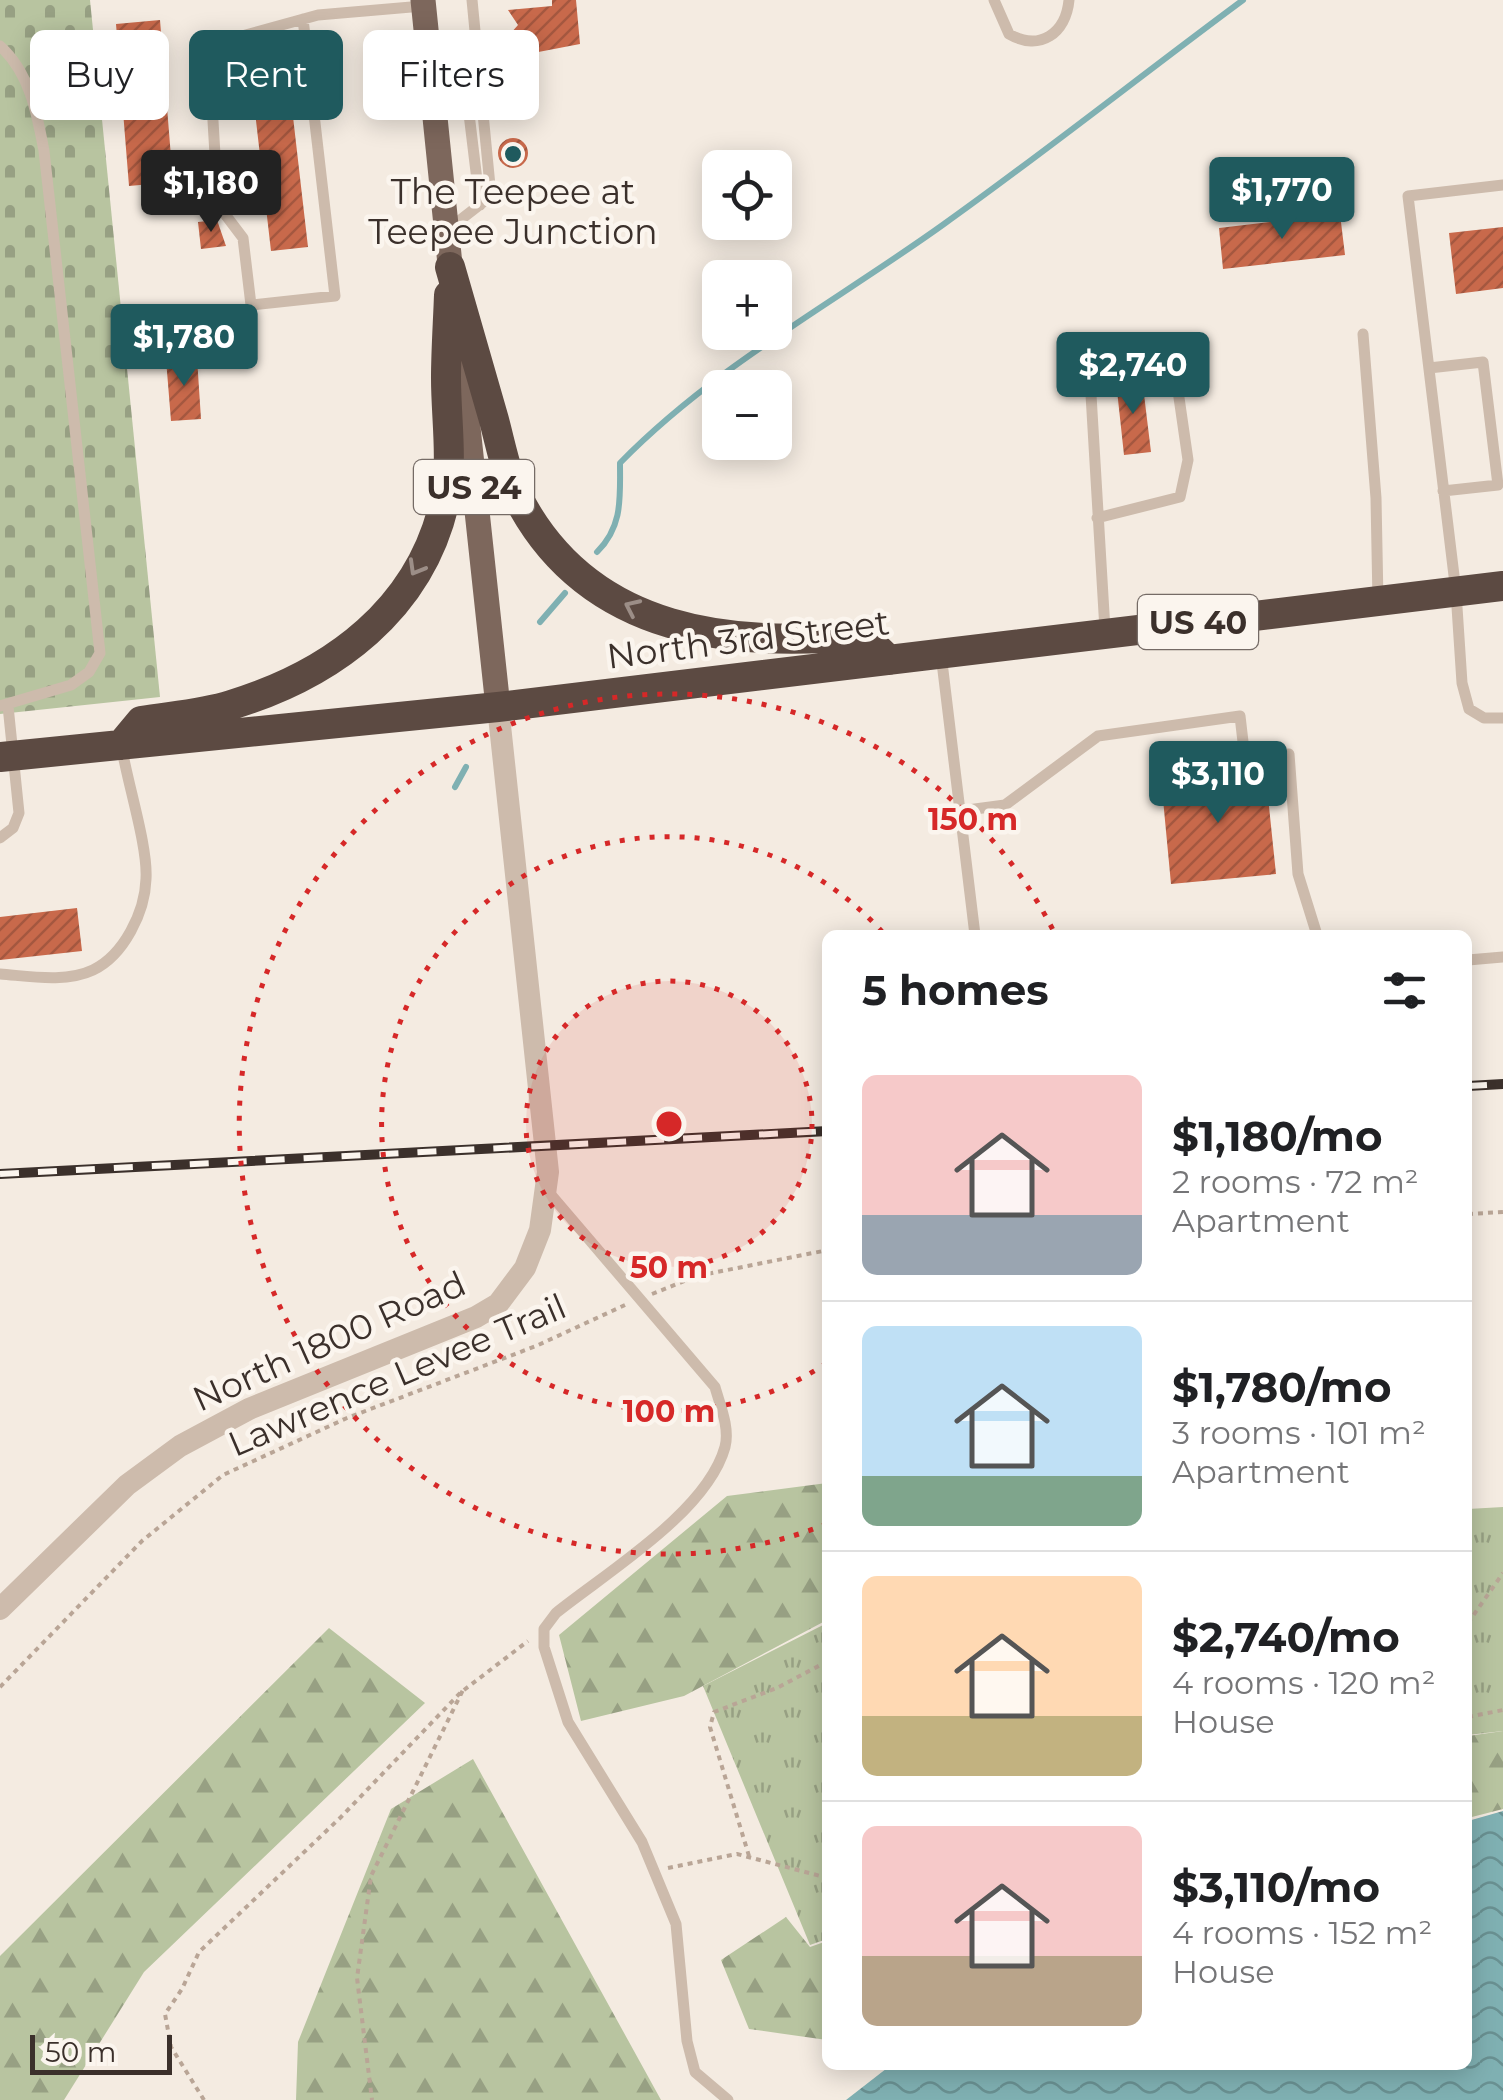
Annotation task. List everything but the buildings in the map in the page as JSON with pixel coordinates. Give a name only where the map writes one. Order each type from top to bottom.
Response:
[{"type":"highway","points":[[450,267],[508,475],[540,532],[578,574],[636,610],[691,630],[736,639],[796,642],[862,635],[890,660]]},
{"type":"highway","points":[[122,745],[141,721],[230,706],[342,656],[380,622],[411,578],[430,543],[444,501],[450,456],[446,380],[450,267]]},
{"type":"highway","name":"North 3rd Street","points":[[7,756],[498,707],[1503,586]]},
{"type":"main road","name":"US 24","points":[[423,3],[426,30]]},
{"type":"main road","name":"US 24","points":[[435,120],[498,707]]},
{"type":"street","name":"North 1800 Road","points":[[0,1609],[126,1485],[180,1446],[249,1409],[498,1304],[533,1250],[546,1189],[546,1134],[498,707]]},
{"type":"lane","points":[[472,0],[475,30]]},
{"type":"lane","points":[[994,0],[1009,34],[1034,41],[1050,38],[1063,25],[1070,0]]},
{"type":"lane","points":[[303,19],[335,296],[251,305],[243,238],[218,205],[209,54],[220,42],[303,19],[423,3]]},
{"type":"lane","points":[[0,46],[13,57],[25,81],[44,152],[100,653],[89,672],[71,685],[4,706],[7,756],[19,813],[13,828],[0,838]]},
{"type":"lane","points":[[470,120],[480,205]]},
{"type":"lane","points":[[446,231],[492,196],[484,120]]},
{"type":"lane","points":[[1503,185],[1408,196],[1456,592],[1462,683],[1470,709],[1484,718],[1503,718]]},
{"type":"lane","points":[[1363,334],[1376,498],[1378,601]]},
{"type":"lane","points":[[1097,518],[1180,497],[1188,460],[1174,363],[1151,345],[1106,353],[1090,378],[1097,518],[1105,634]]},
{"type":"lane","points":[[1429,368],[1483,362],[1498,485],[1444,492]]},
{"type":"lane","points":[[941,654],[974,930]]},
{"type":"lane","points":[[960,810],[1005,805],[1098,736],[1240,716],[1245,759],[1288,754],[1298,874],[1315,930]]},
{"type":"lane","points":[[0,974],[48,977],[93,970],[124,943],[140,910],[147,878],[122,745]]},
{"type":"lane","points":[[1472,960],[1503,957]]},
{"type":"lane","points":[[546,1189],[715,1387],[726,1445],[711,1479],[690,1505],[556,1613],[544,1629],[544,1646],[568,1722],[612,1788],[676,1924],[687,2042],[695,2072],[728,2100]]},
{"type":"path","points":[[1472,1214],[1503,1212]]},
{"type":"path","name":"Lawrence Levee Trail","points":[[0,1687],[142,1541],[222,1475],[347,1418],[536,1346],[698,1276],[822,1251]]},
{"type":"path","points":[[1472,1616],[1503,1572]]},
{"type":"path","points":[[204,2100],[171,2047],[164,2014],[182,1989],[199,1952],[341,1817],[463,1690],[544,1629]]},
{"type":"path","points":[[748,1856],[710,1727],[714,1712],[777,1688],[822,1663]]},
{"type":"path","points":[[372,2100],[357,1978],[371,1876],[463,1690]]},
{"type":"path","points":[[1472,1716],[1503,1710]]},
{"type":"path","points":[[654,1871],[737,1854],[822,1876]]},
{"type":"green space","points":[[0,0],[90,0],[93,30],[30,30],[30,120],[102,120],[160,697],[0,714]]},
{"type":"green space","points":[[822,1484],[822,1623],[684,1696],[581,1721],[559,1635],[727,1496]]},
{"type":"green space","points":[[1503,1507],[1503,1731],[1472,1735],[1472,1509]]},
{"type":"green space","points":[[822,1626],[822,1941],[810,1945],[703,1686]]},
{"type":"green space","points":[[329,1628],[425,1703],[144,1972],[64,2100],[0,2100],[0,1956]]},
{"type":"green space","points":[[1503,1731],[1503,1809],[1472,1817],[1472,1735]]},
{"type":"green space","points":[[473,1759],[661,2100],[296,2100],[298,2042],[391,1809]]},
{"type":"green space","points":[[786,1917],[810,1947],[822,1943],[822,2039],[749,2029],[721,1960]]},
{"type":"water","points":[[1503,1811],[1503,2100],[846,2100],[885,2070],[1472,2070],[1472,1820]]},
{"type":"waterway","points":[[597,552],[616,522],[620,463],[657,428],[735,366],[982,197],[1243,0]]},
{"type":"waterway","points":[[540,622],[565,593]]},
{"type":"waterway","points":[[455,787],[466,767]]},
{"type":"railway","points":[[1472,1086],[1503,1084]]},
{"type":"railway","points":[[0,1174],[822,1131]]},
{"type":"place","name":"The Teepee at Teepee Junction","points":[[513,154]]}]
